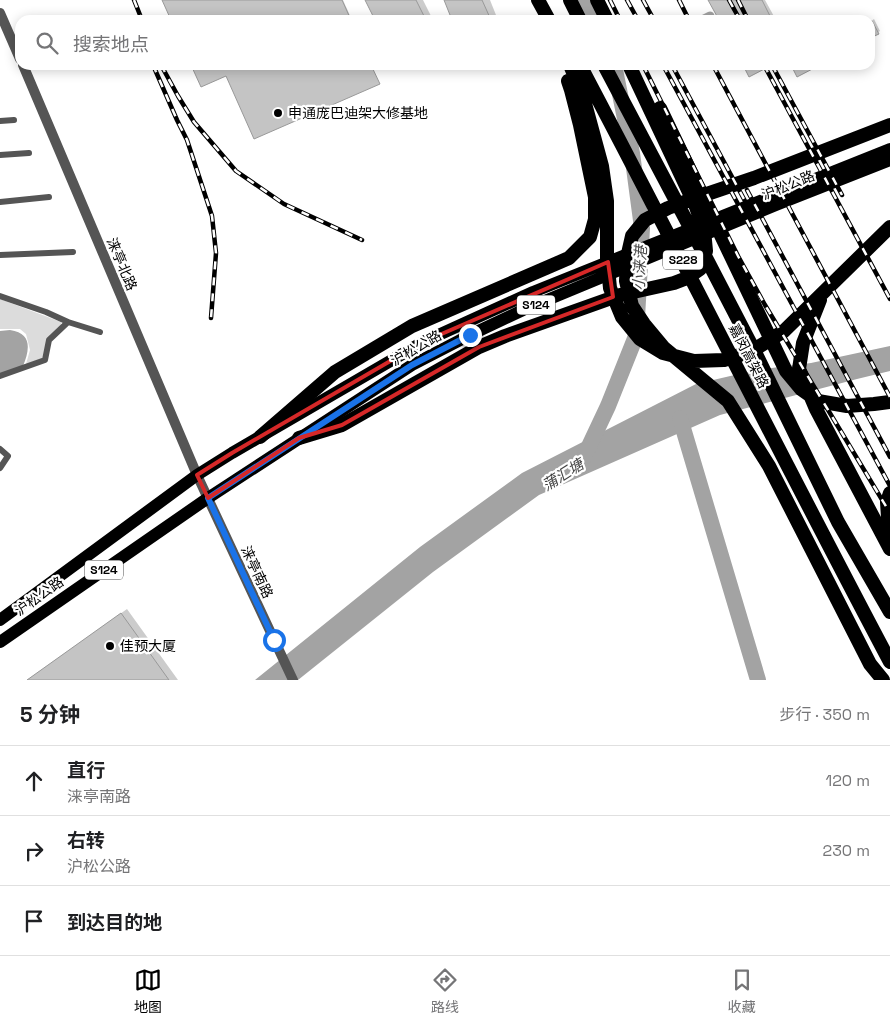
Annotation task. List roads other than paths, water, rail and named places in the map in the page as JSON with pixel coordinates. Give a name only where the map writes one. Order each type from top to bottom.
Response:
[{"type":"highway","points":[[528,0],[536,15]]},
{"type":"highway","points":[[538,0],[546,15]]},
{"type":"highway","points":[[546,0],[554,15]]},
{"type":"highway","points":[[570,0],[578,15]]},
{"type":"highway","points":[[597,0],[604,15]]},
{"type":"highway","points":[[607,0],[614,15]]},
{"type":"highway","points":[[260,437],[335,372],[412,326],[568,258],[590,237],[595,219],[595,197],[571,90],[563,70]]},
{"type":"highway","points":[[572,70],[583,96],[602,166],[607,201],[610,288],[622,317],[640,339],[664,353],[694,361],[724,360],[752,351],[784,331],[890,227]]},
{"type":"highway","name":"嘉闵高架路","points":[[583,70],[890,662]]},
{"type":"highway","name":"嘉闵高架路","points":[[607,70],[752,347],[838,522],[890,612]]},
{"type":"highway","points":[[299,438],[342,425],[479,347],[620,295],[688,278],[700,268],[706,251],[704,230],[696,207],[631,70]]},
{"type":"highway","points":[[641,70],[786,372],[801,389],[818,401],[847,406],[890,402]]},
{"type":"highway","points":[[883,680],[870,664],[769,466],[728,401],[664,348],[632,306],[626,281],[626,265],[632,236],[645,220],[668,208],[754,178],[890,125]]},
{"type":"highway","points":[[822,294],[803,343],[799,369],[816,409],[890,549]]},
{"type":"highway","points":[[890,493],[887,502],[890,536]]},
{"type":"main road","name":"沪松公路","points":[[0,620],[197,475],[232,452],[423,342],[532,292],[890,149]]},
{"type":"main road","name":"沪松公路","points":[[0,642],[208,498],[412,365],[523,310],[890,160]]},
{"type":"street","points":[[0,13],[15,48]]},
{"type":"street","name":"涞亭北路","points":[[25,70],[197,475]]},
{"type":"street","points":[[0,121],[14,120]]},
{"type":"street","points":[[0,155],[29,153]]},
{"type":"street","points":[[0,202],[49,197]]},
{"type":"street","points":[[0,255],[73,252]]},
{"type":"street","points":[[0,296],[100,332]]},
{"type":"street","points":[[0,376],[45,360],[49,340],[68,322]]},
{"type":"street","points":[[0,449],[8,456],[0,468]]},
{"type":"street","name":"涞亭南路","points":[[197,475],[293,680]]},
{"type":"water","points":[[10,330],[22,334],[26,338],[27,354],[23,366],[0,374],[0,331]]},
{"type":"water","name":"蒲汇塘","points":[[890,346],[890,371],[720,415],[539,495],[433,572],[298,680],[255,680],[420,547],[522,473],[696,384],[756,370],[811,363]]},
{"type":"waterway","name":"小涞港","points":[[581,0],[588,15]]},
{"type":"waterway","name":"小涞港","points":[[584,457],[608,406],[636,336],[642,228],[632,153],[615,70]]},
{"type":"waterway","name":"小涞港","points":[[680,418],[758,680]]},
{"type":"railway","points":[[134,0],[140,15]]},
{"type":"railway","points":[[610,0],[618,15]]},
{"type":"railway","points":[[627,0],[635,15]]},
{"type":"railway","points":[[643,0],[651,15]]},
{"type":"railway","points":[[679,0],[686,15]]},
{"type":"railway","points":[[729,0],[737,15]]},
{"type":"railway","points":[[738,0],[746,15]]},
{"type":"railway","points":[[155,70],[187,140],[212,216],[216,253],[211,318]]},
{"type":"railway","points":[[164,70],[194,122],[236,171],[284,204],[362,240]]},
{"type":"railway","points":[[645,70],[738,256],[765,305],[890,513]]},
{"type":"railway","points":[[666,70],[890,486]]},
{"type":"railway","points":[[675,70],[745,201]]},
{"type":"railway","points":[[716,70],[890,397]]},
{"type":"railway","points":[[767,70],[890,299]]},
{"type":"railway","points":[[775,70],[842,195]]},
{"type":"railway","points":[[747,190],[890,457]]},
{"type":"place","name":"申通庞巴迪架大修基地","points":[[278,113]]},
{"type":"place","name":"佳预大厦","points":[[110,646]]}]
